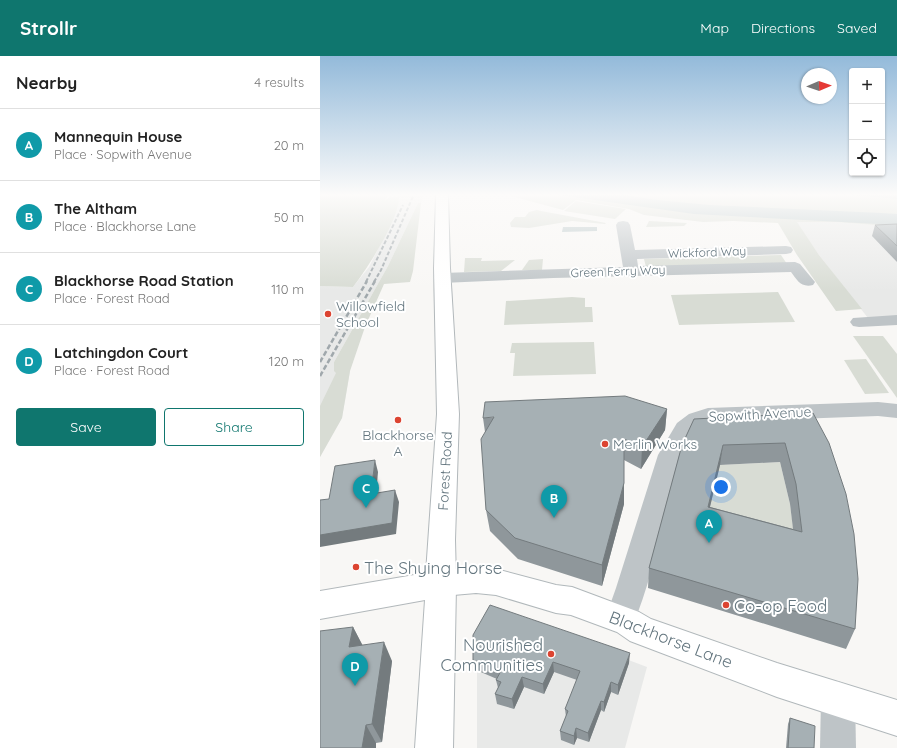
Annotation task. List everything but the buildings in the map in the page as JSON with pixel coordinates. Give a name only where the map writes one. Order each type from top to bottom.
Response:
[{"type":"main road","name":"Forest Road","points":[[434,748],[442,583],[441,540],[448,414],[442,278],[442,226]]},
{"type":"main road","name":"Blackhorse Lane","points":[[320,605],[442,583],[476,580],[496,582],[556,599],[572,601],[628,622],[641,630],[777,680],[838,698],[897,718]]},
{"type":"street","points":[[624,226],[630,260]]},
{"type":"street","points":[[776,237],[806,282]]},
{"type":"street","name":"Green Ferry Way","points":[[442,278],[554,268],[790,257]]},
{"type":"street","name":"Wickford Way","points":[[554,268],[630,260],[790,257]]},
{"type":"street","points":[[870,336],[854,316],[897,320]]},
{"type":"street","name":"Sopwith Avenue","points":[[620,619],[670,455],[685,428],[697,419],[708,415],[878,409],[897,411]]},
{"type":"street","points":[[838,698],[838,748]]},
{"type":"shaded area","points":[[320,226],[390,226],[374,257],[353,287],[320,286]]},
{"type":"shaded area","points":[[389,226],[407,226],[388,266],[334,362],[350,371],[342,418],[320,457],[320,286],[353,287],[369,267]]},
{"type":"shaded area","points":[[407,226],[418,226],[413,271],[410,282],[384,284],[365,327],[350,371],[342,418],[320,457],[320,406],[336,373],[334,371],[334,362],[388,266]]},
{"type":"shaded area","points":[[511,226],[539,226],[529,228]]},
{"type":"shaded area","points":[[780,226],[800,226],[819,255],[862,309],[836,311],[797,255]]},
{"type":"shaded area","points":[[799,226],[897,227],[897,316],[868,318],[819,255]]},
{"type":"shaded area","points":[[563,227],[597,227],[597,231],[562,232]]},
{"type":"shaded area","points":[[781,255],[787,264],[646,267],[644,259]]},
{"type":"shaded area","points":[[465,258],[482,258],[481,261],[515,260],[501,271],[464,272]]},
{"type":"shaded area","points":[[543,259],[542,270],[522,270],[529,260]]},
{"type":"shaded area","points":[[778,292],[795,322],[679,325],[671,295]]},
{"type":"shaded area","points":[[572,297],[585,298],[585,307],[592,307],[593,322],[504,325],[506,301]]},
{"type":"shaded area","points":[[853,336],[883,336],[897,354],[897,398]]},
{"type":"shaded area","points":[[594,342],[596,374],[513,376],[515,353],[510,353],[512,343]]},
{"type":"shaded area","points":[[866,359],[889,393],[865,394],[844,360]]},
{"type":"shaded area","points":[[780,462],[790,504],[794,535],[705,527],[720,465]]},
{"type":"shaded area","points":[[536,625],[647,667],[625,748],[477,748],[477,641]]},
{"type":"railway","points":[[366,282],[393,226]]},
{"type":"railway","points":[[374,282],[381,270],[400,226]]},
{"type":"railway","points":[[320,362],[367,281]]},
{"type":"railway","points":[[320,376],[375,281]]},
{"type":"place","name":"Willowfield School","points":[[328,314]]},
{"type":"place","name":"Blackhorse A","points":[[398,420]]},
{"type":"place","name":"Merlin Works","points":[[605,444]]},
{"type":"place","name":"Blackhorse Road Station","points":[[366,508]]},
{"type":"place","name":"The Altham","points":[[554,518]]},
{"type":"place","name":"Mannequin House","points":[[709,543]]},
{"type":"place","name":"The Shying Horse","points":[[356,567]]},
{"type":"place","name":"Co-op Food","points":[[726,605]]},
{"type":"place","name":"Nourished Communities","points":[[551,654]]},
{"type":"place","name":"Latchingdon Court","points":[[355,686]]}]
